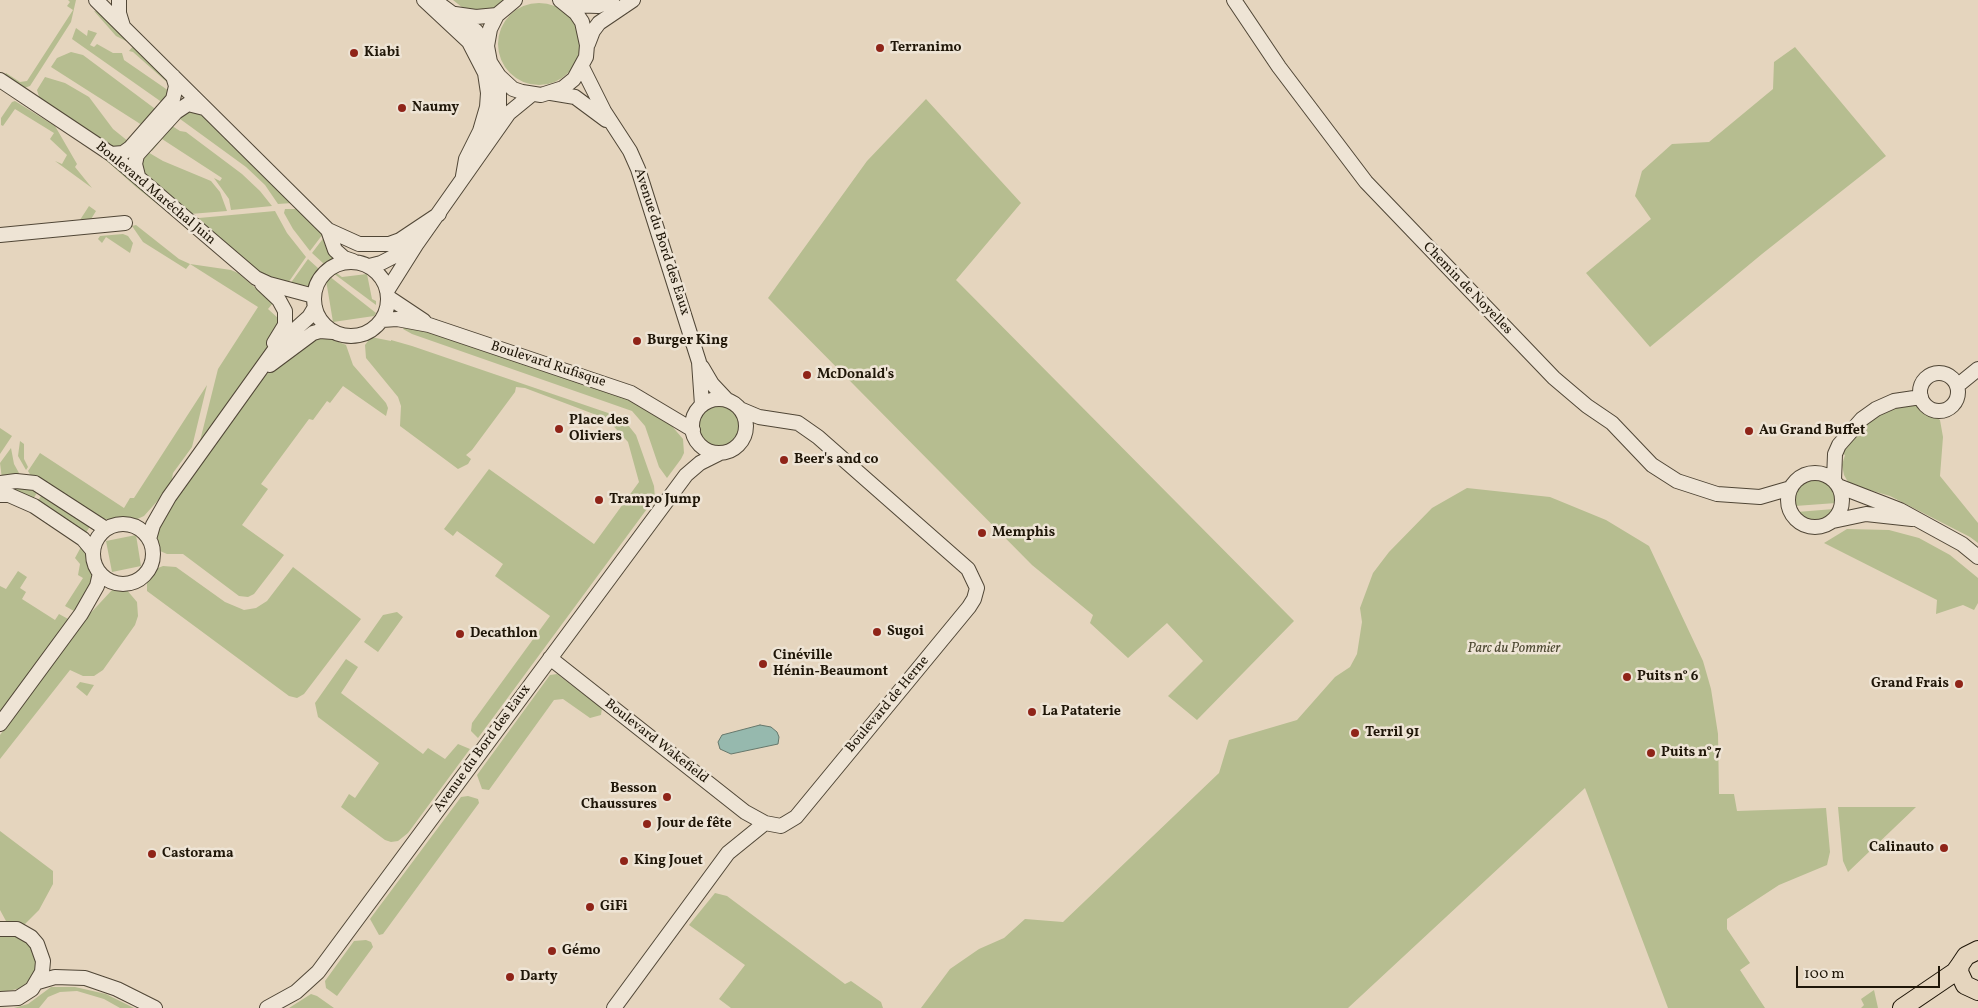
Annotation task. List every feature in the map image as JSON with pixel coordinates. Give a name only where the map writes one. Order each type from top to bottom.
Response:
[{"type":"main road","points":[[1902,1008],[1933,987],[1960,965],[1966,956],[1977,949]]},
{"type":"main road","points":[[1960,965],[1959,972],[1972,988]]},
{"type":"main road","points":[[1933,987],[1972,988]]},
{"type":"street","points":[[96,0],[328,230],[359,244],[389,244],[400,240],[439,214]]},
{"type":"street","points":[[119,0],[118,13],[123,27]]},
{"type":"street","points":[[424,0],[434,12],[469,42],[485,73],[488,93],[487,107],[480,131],[466,159],[462,182]]},
{"type":"street","points":[[434,0],[476,32],[487,46]]},
{"type":"street","points":[[515,0],[497,14],[490,29],[487,46],[490,62],[498,76],[513,89],[531,94],[550,93],[563,88],[574,79],[582,67],[592,31],[599,23],[633,0]]},
{"type":"street","points":[[564,2],[598,6],[612,0]]},
{"type":"street","name":"Chemin de Noyelles","points":[[1234,0],[1279,68],[1366,182],[1554,378],[1587,406],[1612,423],[1638,452],[1665,474],[1702,491],[1760,497],[1789,508]]},
{"type":"street","points":[[564,2],[582,22],[587,45]]},
{"type":"street","points":[[454,14],[476,17],[497,14]]},
{"type":"street","name":"Avenue du Bord des Eaux","points":[[582,67],[630,151],[638,169],[700,362],[712,384],[726,400]]},
{"type":"street","points":[[110,154],[123,153],[130,148],[173,99],[176,86],[173,76]]},
{"type":"street","points":[[480,154],[499,107],[498,76]]},
{"type":"street","name":"Boulevard Maréchal Juin","points":[[0,80],[110,154],[256,278],[314,302]]},
{"type":"street","name":"Avenue du Bord des Eaux","points":[[550,93],[575,98],[615,127]]},
{"type":"street","points":[[388,294],[416,245],[509,113],[531,94]]},
{"type":"street","points":[[138,176],[135,164],[137,155],[176,112],[188,104],[204,108]]},
{"type":"street","points":[[0,236],[125,223]]},
{"type":"street","points":[[258,375],[307,337],[320,330],[343,335],[358,335],[373,329],[382,320],[387,309],[388,294],[382,278],[369,266],[344,258],[334,250],[328,230]]},
{"type":"street","points":[[369,266],[381,263],[416,245]]},
{"type":"street","points":[[169,497],[146,520],[134,526],[115,525],[106,529],[95,543],[93,551],[94,563],[100,573],[117,583],[134,582],[150,568],[153,558],[149,539],[153,525],[169,497],[278,345],[309,317],[314,302],[316,284],[326,270],[337,264],[354,261]]},
{"type":"street","points":[[256,278],[279,300],[286,316],[285,325],[258,375]]},
{"type":"street","name":"Boulevard Rufisque","points":[[388,294],[429,324]]},
{"type":"street","points":[[314,302],[321,322],[333,332]]},
{"type":"street","name":"Boulevard Rufisque","points":[[382,320],[396,319],[429,324],[631,392],[663,412],[694,435]]},
{"type":"street","name":"Avenue du Bord des Eaux","points":[[699,409],[700,362]]},
{"type":"street","points":[[1957,386],[1978,369]]},
{"type":"street","points":[[1931,375],[1948,376],[1957,386],[1955,402],[1945,410],[1933,410],[1928,407],[1921,397],[1922,385],[1931,375]]},
{"type":"street","points":[[1814,473],[1835,454],[1848,432],[1876,409],[1894,401],[1921,397]]},
{"type":"street","points":[[745,436],[746,422],[740,409],[726,400],[711,401],[699,409],[694,435],[706,450],[720,454],[735,449],[745,436],[760,424],[774,418]]},
{"type":"street","name":"Boulevard Rufisque","points":[[663,412],[680,414],[699,409]]},
{"type":"street","name":"Boulevard de Herne","points":[[740,409],[749,414],[798,423],[818,437],[962,562],[973,575],[977,588],[974,600],[969,608],[796,817],[781,826],[764,823]]},
{"type":"street","name":"Avenue du Bord des Eaux","points":[[686,475],[692,459],[694,435]]},
{"type":"street","name":"Avenue du Bord des Eaux","points":[[267,1008],[296,992],[318,972],[686,475],[700,463],[720,454]]},
{"type":"street","points":[[1833,521],[1842,506],[1841,492],[1836,483],[1835,454]]},
{"type":"street","points":[[1916,520],[1866,514],[1833,521],[1818,528],[1808,527],[1797,522],[1789,508],[1788,501],[1791,488],[1803,476],[1814,473],[1825,475],[1836,483],[1886,503],[1962,544],[1978,557]]},
{"type":"street","points":[[0,483],[16,481],[35,483],[106,529]]},
{"type":"street","name":"Chemin de Noyelles","points":[[1760,497],[1791,488]]},
{"type":"street","points":[[0,495],[9,495],[34,506],[83,539],[93,551]]},
{"type":"street","points":[[134,526],[149,539]]},
{"type":"street","points":[[0,724],[81,614],[97,586],[100,573]]},
{"type":"street","points":[[81,614],[117,583]]},
{"type":"street","name":"Boulevard Wakefield","points":[[550,658],[745,812],[764,823]]},
{"type":"street","points":[[614,1008],[728,854],[764,823]]},
{"type":"street","points":[[1,926],[17,929],[31,937],[37,944],[43,960],[42,972],[38,982],[26,994],[7,1002]]},
{"type":"street","points":[[43,960],[76,977],[117,989],[155,1008]]},
{"type":"street","points":[[38,982],[55,977],[76,977]]},
{"type":"green space","points":[[68,0],[76,0],[71,22],[30,86],[24,88],[3,77],[6,73],[20,82],[27,81],[73,10],[67,6],[70,2]]},
{"type":"green space","points":[[453,0],[505,0],[497,7],[481,13],[463,8]]},
{"type":"green space","points":[[531,3],[547,3],[562,10],[573,21],[580,36],[577,60],[568,73],[547,85],[531,85],[516,78],[505,67],[498,52],[498,36],[505,21],[516,10]]},
{"type":"green space","points":[[94,11],[100,12],[131,42],[116,36]]},
{"type":"green space","points":[[76,28],[87,36],[88,30],[97,33],[90,45],[94,47],[97,44],[113,53],[122,53],[124,60],[169,91],[163,103],[72,39]]},
{"type":"green space","points":[[134,45],[166,77],[169,84],[133,52],[129,51]]},
{"type":"green space","points":[[1795,47],[1886,156],[1762,254],[1650,347],[1586,273],[1651,219],[1635,196],[1642,171],[1672,144],[1709,142],[1773,89],[1774,62]]},
{"type":"green space","points":[[71,52],[83,55],[158,111],[145,127],[51,67],[57,58]]},
{"type":"green space","points":[[45,77],[65,83],[89,97],[113,129],[129,142],[118,148],[107,144],[40,100],[37,90]]},
{"type":"green space","points":[[926,99],[1021,203],[956,280],[1294,621],[1197,720],[1168,696],[1203,661],[1167,623],[1128,658],[1090,623],[1093,615],[1032,565],[768,298],[867,161]]},
{"type":"green space","points":[[15,101],[55,126],[77,164],[75,167],[92,188],[55,161],[62,164],[67,155],[50,139],[54,133],[15,109],[3,126],[1,125],[1,118],[12,102]]},
{"type":"green space","points":[[198,109],[292,203],[278,204],[265,185],[246,167],[176,116],[180,111]]},
{"type":"green space","points":[[169,124],[180,131],[186,132],[242,174],[260,191],[272,206],[231,210],[229,199],[214,178],[220,181],[222,178],[162,139],[152,151],[148,149]]},
{"type":"green space","points":[[99,151],[175,215],[171,215],[136,187],[100,155]]},
{"type":"green space","points":[[146,151],[163,161],[211,181],[220,192],[227,211],[190,214],[143,173],[139,160]]},
{"type":"green space","points":[[89,206],[96,211],[88,224],[78,223]]},
{"type":"green space","points":[[285,209],[298,209],[323,234],[310,251],[293,229],[284,213]]},
{"type":"green space","points":[[275,211],[287,233],[306,257],[288,283],[265,278],[198,221],[199,218]]},
{"type":"green space","points":[[136,225],[179,259],[190,264],[186,269],[143,242],[132,226]]},
{"type":"green space","points":[[123,234],[128,236],[133,243],[130,253],[106,237],[102,243],[98,239],[100,236]]},
{"type":"green space","points":[[325,236],[333,259],[324,264],[312,253]]},
{"type":"green space","points":[[308,259],[319,269],[310,286],[290,284]]},
{"type":"green space","points":[[190,264],[231,270],[238,273],[273,303],[268,309],[279,319],[273,339],[199,445],[218,369],[258,307]]},
{"type":"green space","points":[[335,272],[342,277],[367,274],[372,299],[376,301],[376,305],[333,273]]},
{"type":"green space","points":[[329,276],[376,313],[374,316],[333,322],[326,280]]},
{"type":"green space","points":[[406,324],[626,396],[673,422],[671,425],[683,439],[684,453],[667,478],[659,467],[645,426],[632,411],[412,334],[403,329]]},
{"type":"green space","points":[[322,335],[346,345],[353,365],[386,403],[388,408],[386,416],[343,386],[330,403],[327,401],[313,420],[309,419],[261,484],[268,489],[242,525],[284,555],[254,594],[248,597],[239,596],[183,554],[167,554],[160,551],[155,539],[155,531],[174,499],[264,377],[273,368]]},
{"type":"green space","points":[[371,337],[412,346],[617,416],[624,420],[636,435],[654,486],[655,498],[478,738],[471,731],[472,723],[550,616],[495,576],[503,564],[457,531],[453,536],[444,529],[489,469],[594,544],[639,482],[628,442],[607,419],[525,388],[516,387],[515,392],[472,450],[466,455],[471,459],[468,464],[458,469],[400,426],[401,406],[398,397],[366,358],[365,345]]},
{"type":"green space","points":[[207,385],[192,447],[173,473],[171,484],[144,516],[135,520],[100,519],[31,476],[28,471],[40,453],[124,508],[130,498],[134,498]]},
{"type":"green space","points":[[1906,404],[1918,406],[1940,420],[1943,437],[1940,476],[1978,523],[1978,543],[1970,537],[1890,496],[1848,482],[1844,475],[1842,465],[1845,455],[1841,453],[1867,423],[1889,409]]},
{"type":"green space","points":[[723,406],[730,409],[736,415],[739,426],[738,434],[730,443],[723,446],[715,446],[708,443],[700,434],[699,422],[702,415],[711,407]]},
{"type":"green space","points":[[0,428],[12,436],[0,454]]},
{"type":"green space","points":[[20,441],[24,444],[24,459],[28,467],[26,470],[18,456]]},
{"type":"green space","points":[[11,448],[14,464],[19,473],[16,478],[2,479],[0,463]]},
{"type":"green space","points":[[1813,480],[1823,481],[1830,486],[1836,497],[1836,503],[1795,506],[1797,489],[1805,482]]},
{"type":"green space","points":[[0,486],[28,487],[38,491],[32,501]]},
{"type":"green space","name":"Parc du Pommier","points":[[1467,488],[1550,497],[1606,520],[1649,546],[1703,661],[1711,689],[1718,734],[1719,794],[1734,794],[1737,811],[1826,808],[1830,852],[1827,865],[1779,885],[1727,919],[1727,929],[1750,963],[1740,970],[1765,1008],[1668,1008],[1585,788],[1348,1008],[921,1008],[950,969],[979,949],[1004,938],[1025,919],[1063,922],[1219,773],[1229,740],[1297,720],[1335,677],[1350,667],[1357,654],[1362,622],[1360,608],[1373,573],[1389,552],[1432,508]]},
{"type":"green space","points":[[45,495],[91,525],[85,534],[37,502],[41,496]]},
{"type":"green space","points":[[1834,509],[1828,517],[1816,521],[1805,518],[1797,512]]},
{"type":"green space","points":[[1847,529],[1889,530],[1919,538],[1950,555],[1978,578],[1978,603],[1974,610],[1963,605],[1936,614],[1937,600],[1824,543]]},
{"type":"green space","points":[[136,535],[141,566],[112,572],[106,541]]},
{"type":"green space","points":[[82,545],[89,554],[95,577],[77,611],[74,611],[65,606],[83,578],[78,575],[80,564],[75,558]]},
{"type":"green space","points":[[163,566],[176,567],[225,602],[244,610],[256,608],[267,601],[293,567],[361,619],[304,694],[297,698],[289,696],[147,591],[147,581],[153,570]]},
{"type":"green space","points":[[18,571],[27,577],[20,588],[26,592],[22,599],[55,620],[59,614],[70,620],[0,715],[0,586],[6,589]]},
{"type":"green space","points":[[126,589],[137,602],[138,616],[135,625],[103,670],[94,676],[83,676],[70,670],[0,759],[0,735],[86,618],[112,590]]},
{"type":"green space","points":[[397,612],[403,617],[378,652],[364,642],[383,615]]},
{"type":"green space","points":[[346,659],[358,667],[341,693],[423,754],[428,748],[445,759],[458,744],[470,749],[408,833],[398,841],[391,842],[385,840],[341,807],[349,794],[355,798],[379,763],[318,717],[315,703]]},
{"type":"green space","points":[[557,674],[602,708],[601,715],[590,718],[563,699],[554,700],[489,790],[482,789],[477,775],[550,675]]},
{"type":"green space","points":[[80,682],[94,685],[87,696],[76,687]]},
{"type":"green space","points":[[468,796],[478,799],[479,803],[383,934],[379,935],[370,919],[461,797]]},
{"type":"green space","points":[[1838,807],[1916,807],[1848,872],[1843,861]]},
{"type":"green space","points":[[0,831],[53,871],[53,884],[39,910],[22,927],[6,921],[0,910]]},
{"type":"green space","points":[[715,893],[727,896],[845,984],[851,981],[881,1002],[883,1008],[731,1008],[719,999],[745,965],[689,925]]},
{"type":"green space","points":[[14,934],[30,945],[37,963],[35,973],[22,988],[3,992],[0,991],[0,935]]},
{"type":"green space","points":[[366,940],[371,942],[373,947],[337,996],[326,988],[325,981],[354,941]]},
{"type":"green space","points":[[51,987],[75,987],[106,994],[134,1008],[120,1008],[104,999],[77,991],[60,992],[48,997],[39,1008],[14,1008],[28,1004]]},
{"type":"green space","points":[[1874,990],[1878,1008],[1861,1008],[1864,1005],[1861,999]]},
{"type":"green space","points":[[311,994],[317,996],[334,1008],[289,1008]]},
{"type":"water","points":[[760,725],[771,727],[777,732],[779,737],[778,744],[731,754],[720,749],[718,742],[722,735]]},
{"type":"place","name":"Terranimo","points":[[880,48]]},
{"type":"place","name":"Kiabi","points":[[354,53]]},
{"type":"place","name":"Naumy","points":[[402,108]]},
{"type":"place","name":"Burger King","points":[[637,341]]},
{"type":"place","name":"McDonald's","points":[[807,375]]},
{"type":"place","name":"Place des Oliviers","points":[[559,429]]},
{"type":"place","name":"Au Grand Buffet","points":[[1749,431]]},
{"type":"place","name":"Beer's and co","points":[[784,460]]},
{"type":"place","name":"Trampo Jump","points":[[599,500]]},
{"type":"place","name":"Memphis","points":[[982,533]]},
{"type":"place","name":"Sugoi","points":[[877,632]]},
{"type":"place","name":"Decathlon","points":[[460,634]]},
{"type":"place","name":"Cinéville Hénin-Beaumont","points":[[763,664]]},
{"type":"place","name":"Puits n° 6","points":[[1627,677]]},
{"type":"place","name":"Grand Frais","points":[[1959,684]]},
{"type":"place","name":"La Pataterie","points":[[1032,712]]},
{"type":"place","name":"Terril 91","points":[[1355,733]]},
{"type":"place","name":"Puits n° 7","points":[[1651,753]]},
{"type":"place","name":"Besson Chaussures","points":[[667,797]]},
{"type":"place","name":"Jour de fête","points":[[647,824]]},
{"type":"place","name":"Calinauto","points":[[1944,848]]},
{"type":"place","name":"Castorama","points":[[152,854]]},
{"type":"place","name":"King Jouet","points":[[624,861]]},
{"type":"place","name":"GiFi","points":[[590,907]]},
{"type":"place","name":"Gémo","points":[[552,951]]},
{"type":"place","name":"Darty","points":[[510,977]]}]
